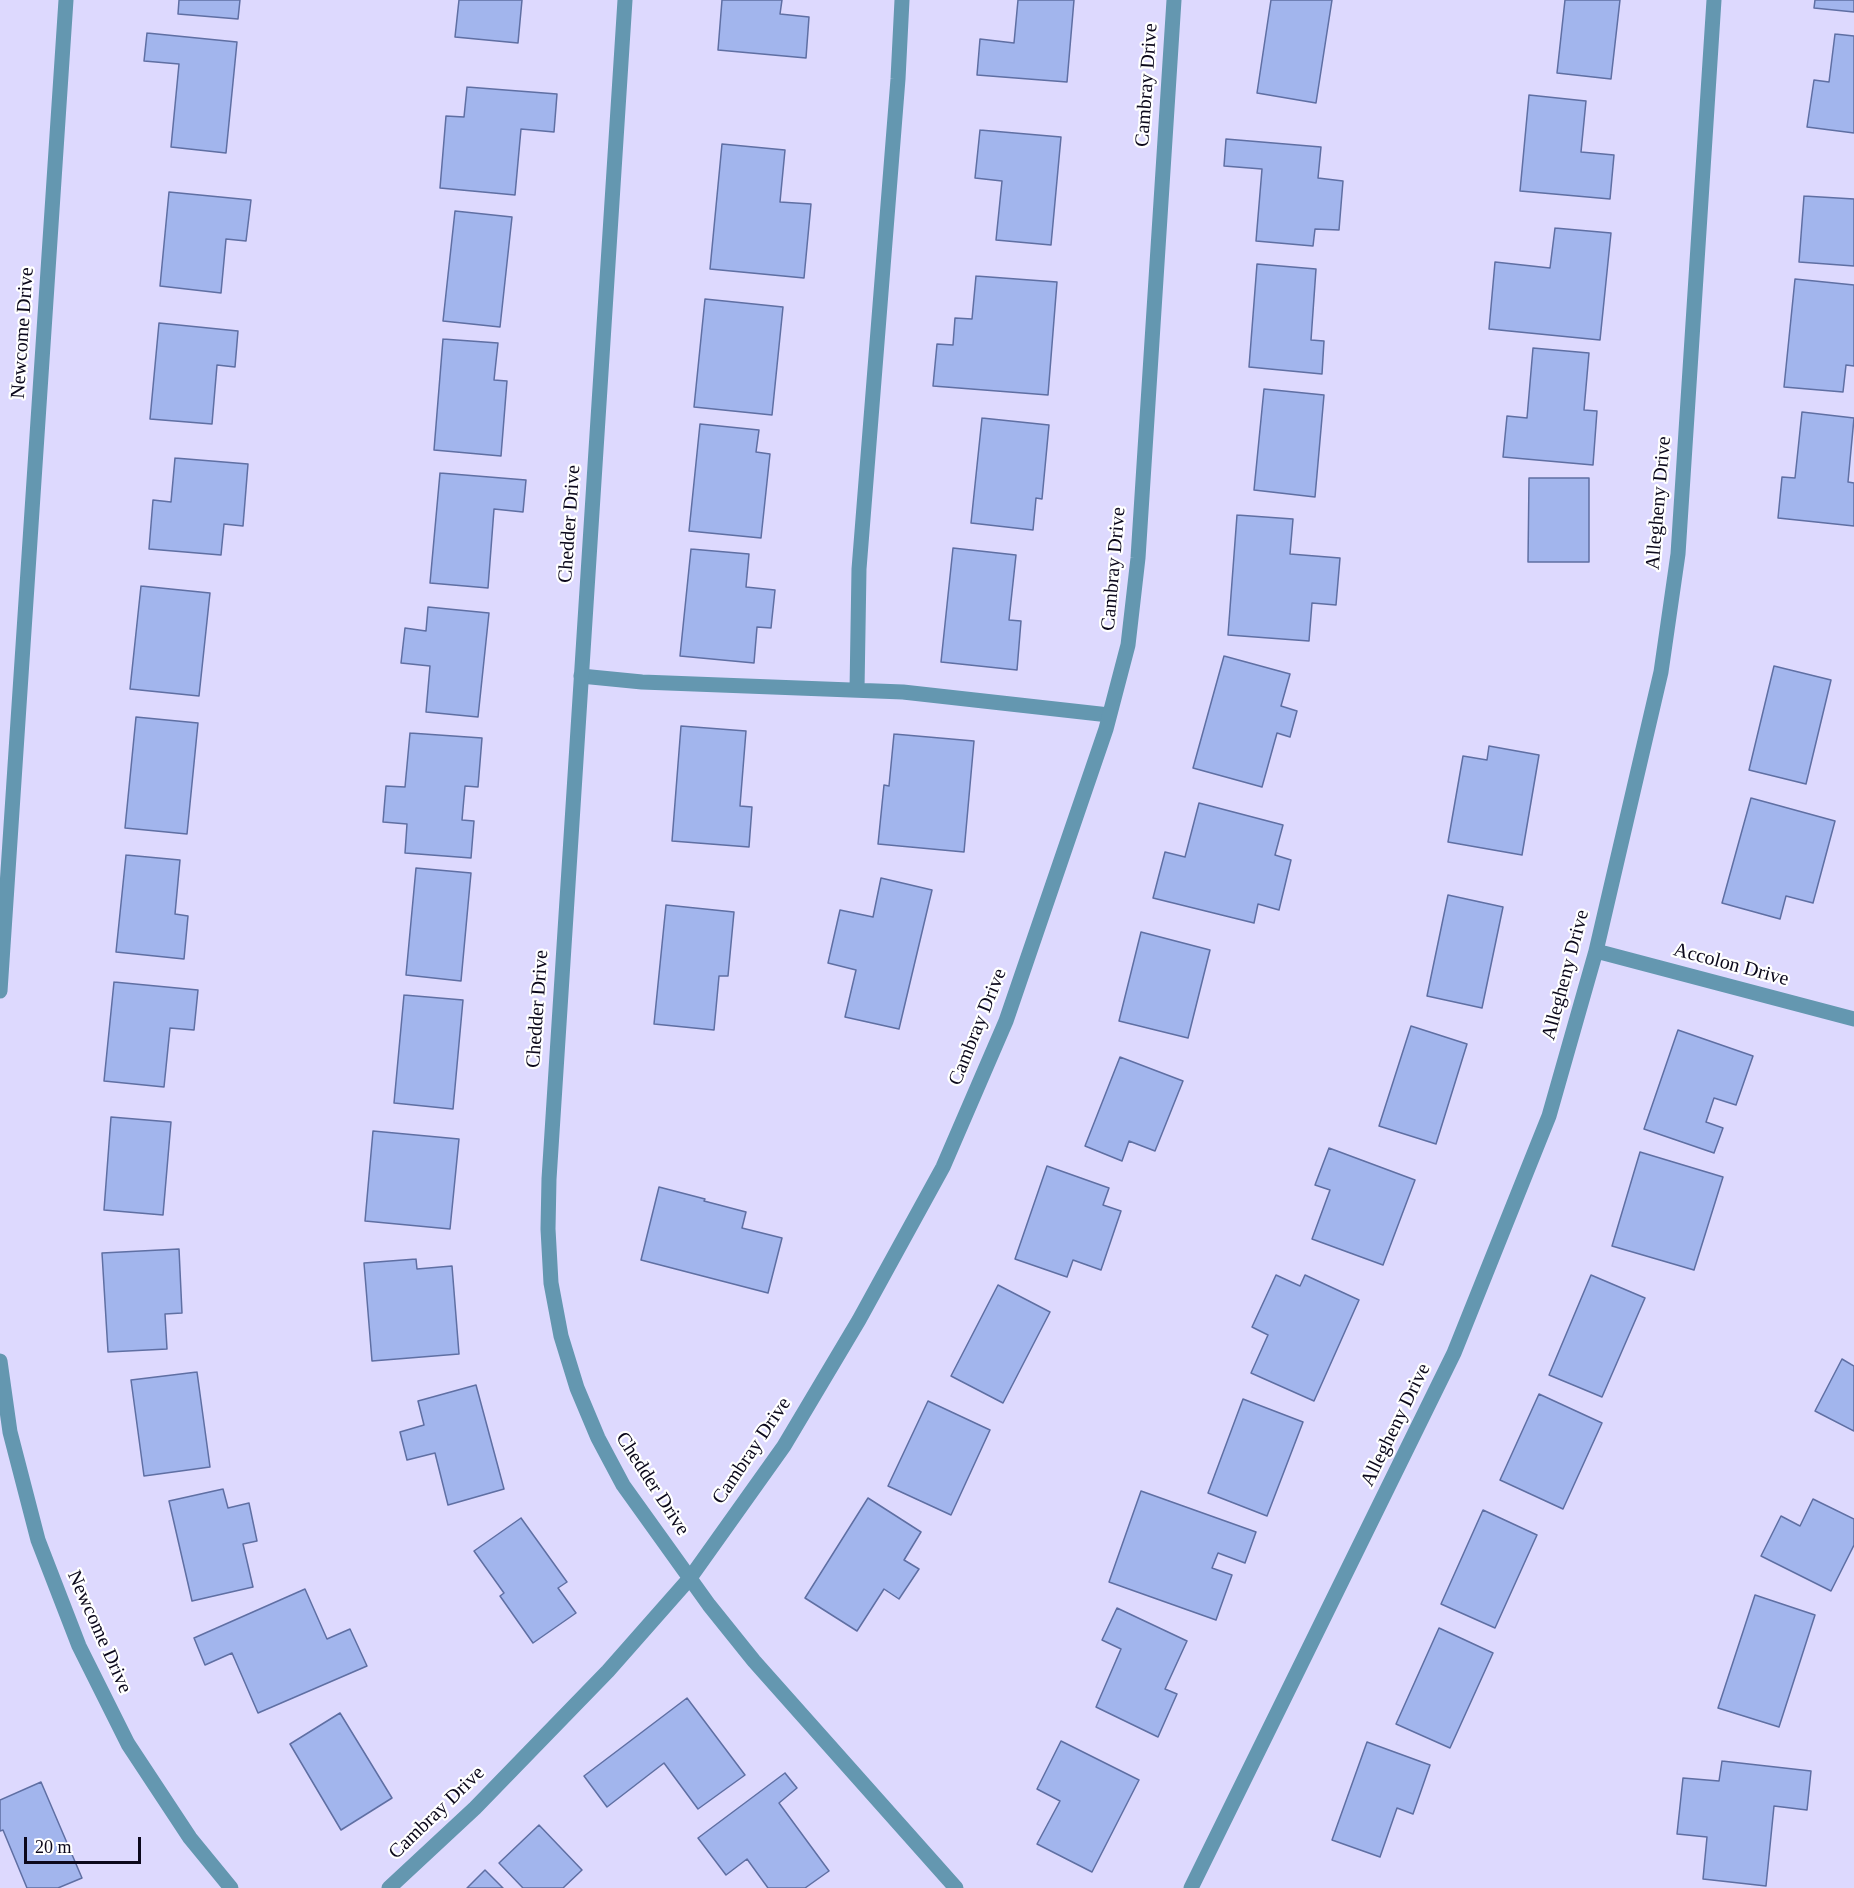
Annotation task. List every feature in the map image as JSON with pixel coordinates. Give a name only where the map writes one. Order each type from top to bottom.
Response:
[{"type":"street","name":"Newcome Drive","points":[[0,991],[66,0]]},
{"type":"street","name":"Chedder Drive","points":[[625,0],[549,1179],[548,1229],[551,1283],[561,1336],[577,1388],[598,1438],[623,1485],[708,1605],[754,1661],[956,1888]]},
{"type":"street","points":[[857,690],[859,569],[898,79],[902,0]]},
{"type":"street","name":"Cambray Drive","points":[[389,1888],[475,1808],[608,1671],[690,1578],[784,1446],[859,1320],[943,1167],[1006,1021],[1109,715],[1128,645],[1138,558],[1174,0]]},
{"type":"street","name":"Allegheny Drive","points":[[1191,1888],[1454,1353],[1549,1116],[1596,951],[1661,672],[1678,554],[1714,0]]},
{"type":"street","points":[[581,676],[642,682],[903,692],[1109,715]]},
{"type":"street","name":"Accolon Drive","points":[[1596,951],[1854,1019]]},
{"type":"street","name":"Newcome Drive","points":[[0,1361],[10,1432],[38,1540],[79,1646],[128,1744],[190,1838],[231,1888]]},
{"type":"building","points":[[179,0],[240,0],[238,19],[178,14]]},
{"type":"building","points":[[459,0],[522,0],[518,43],[455,37]]},
{"type":"building","points":[[722,0],[782,0],[780,14],[809,17],[806,58],[718,50]]},
{"type":"building","points":[[1018,0],[1074,0],[1067,82],[977,75],[980,39],[1014,43]]},
{"type":"building","points":[[1271,0],[1332,0],[1316,103],[1257,93]]},
{"type":"building","points":[[1565,0],[1620,0],[1611,79],[1557,73]]},
{"type":"building","points":[[1815,0],[1854,0],[1854,12],[1814,8]]},
{"type":"building","points":[[147,33],[237,42],[226,153],[171,147],[179,64],[144,61]]},
{"type":"building","points":[[1835,34],[1854,36],[1854,133],[1807,127],[1814,80],[1829,82]]},
{"type":"building","points":[[467,87],[557,94],[554,132],[521,129],[515,195],[440,188],[446,116],[464,117]]},
{"type":"building","points":[[1529,95],[1586,101],[1581,152],[1614,155],[1610,199],[1520,191]]},
{"type":"building","points":[[980,130],[1061,137],[1051,245],[996,240],[1002,181],[975,178]]},
{"type":"building","points":[[1226,139],[1321,147],[1318,178],[1343,181],[1339,230],[1315,229],[1313,246],[1256,241],[1262,169],[1224,166]]},
{"type":"building","points":[[722,144],[785,150],[780,202],[811,204],[804,278],[710,269]]},
{"type":"building","points":[[169,192],[251,200],[246,241],[226,239],[221,293],[160,286]]},
{"type":"building","points":[[1804,196],[1854,199],[1854,266],[1799,262]]},
{"type":"building","points":[[455,211],[512,217],[500,327],[443,321]]},
{"type":"building","points":[[1555,228],[1611,233],[1600,340],[1489,329],[1495,262],[1550,268]]},
{"type":"building","points":[[1257,264],[1316,269],[1311,340],[1324,341],[1322,374],[1249,367]]},
{"type":"building","points":[[976,276],[1057,282],[1048,395],[933,386],[937,344],[953,345],[955,318],[972,319]]},
{"type":"building","points":[[1795,279],[1854,285],[1854,366],[1846,365],[1843,392],[1784,387]]},
{"type":"building","points":[[705,299],[783,307],[772,415],[694,407]]},
{"type":"building","points":[[159,323],[238,331],[235,367],[217,365],[212,424],[150,419]]},
{"type":"building","points":[[443,339],[498,343],[494,380],[507,381],[501,456],[434,450]]},
{"type":"building","points":[[1533,348],[1589,353],[1584,410],[1597,411],[1593,465],[1503,457],[1507,416],[1527,418]]},
{"type":"building","points":[[1264,389],[1324,395],[1315,497],[1254,490]]},
{"type":"building","points":[[1802,412],[1854,418],[1848,482],[1854,483],[1854,526],[1778,518],[1782,477],[1795,478]]},
{"type":"building","points":[[982,418],[1049,425],[1042,499],[1036,498],[1033,530],[971,523]]},
{"type":"building","points":[[700,424],[759,430],[756,452],[770,454],[761,538],[689,531]]},
{"type":"building","points":[[175,458],[248,464],[243,526],[224,524],[221,555],[149,549],[153,500],[171,502]]},
{"type":"building","points":[[440,473],[526,480],[523,512],[494,509],[488,588],[430,583]]},
{"type":"building","points":[[1529,478],[1589,478],[1589,562],[1528,562]]},
{"type":"building","points":[[1237,515],[1293,519],[1290,554],[1340,558],[1336,605],[1312,603],[1309,641],[1228,635]]},
{"type":"building","points":[[953,548],[1016,555],[1009,620],[1021,621],[1017,670],[941,662]]},
{"type":"building","points":[[691,549],[749,554],[746,587],[775,590],[771,628],[757,627],[754,663],[680,656]]},
{"type":"building","points":[[141,586],[210,593],[199,696],[130,689]]},
{"type":"building","points":[[428,607],[489,613],[478,717],[426,712],[430,666],[401,663],[405,628],[426,631]]},
{"type":"building","points":[[1224,656],[1290,674],[1281,706],[1297,711],[1290,737],[1277,733],[1262,787],[1193,768]]},
{"type":"building","points":[[1774,666],[1831,680],[1806,784],[1749,770]]},
{"type":"building","points":[[136,717],[198,723],[187,834],[125,828]]},
{"type":"building","points":[[681,726],[746,731],[740,806],[752,807],[749,847],[672,841]]},
{"type":"building","points":[[410,733],[482,738],[478,787],[465,786],[462,820],[474,821],[471,858],[405,853],[407,824],[383,822],[386,786],[405,787]]},
{"type":"building","points":[[894,734],[974,741],[964,852],[878,844],[884,785],[889,786]]},
{"type":"building","points":[[1489,746],[1539,755],[1522,855],[1448,842],[1463,756],[1487,760]]},
{"type":"building","points":[[1751,798],[1835,821],[1813,903],[1786,896],[1780,919],[1722,903]]},
{"type":"building","points":[[1199,803],[1283,825],[1275,855],[1291,860],[1279,910],[1258,904],[1254,923],[1153,898],[1165,852],[1185,857]]},
{"type":"building","points":[[126,855],[180,860],[175,914],[188,916],[184,959],[116,952]]},
{"type":"building","points":[[416,868],[471,873],[461,981],[406,975]]},
{"type":"building","points":[[881,878],[932,890],[899,1029],[845,1017],[856,970],[828,963],[840,910],[873,917]]},
{"type":"building","points":[[1448,895],[1503,907],[1482,1008],[1427,996]]},
{"type":"building","points":[[666,905],[734,912],[728,976],[719,976],[714,1030],[654,1024]]},
{"type":"building","points":[[1141,932],[1210,950],[1188,1038],[1119,1021]]},
{"type":"building","points":[[114,982],[198,990],[194,1030],[170,1028],[164,1087],[104,1081]]},
{"type":"building","points":[[404,995],[463,1000],[453,1109],[394,1103]]},
{"type":"building","points":[[1411,1026],[1467,1044],[1436,1144],[1379,1126]]},
{"type":"building","points":[[1678,1030],[1753,1056],[1736,1105],[1714,1098],[1706,1122],[1723,1128],[1714,1153],[1644,1129]]},
{"type":"building","points":[[1120,1057],[1183,1081],[1155,1151],[1129,1141],[1122,1161],[1085,1146]]},
{"type":"building","points":[[111,1117],[171,1122],[163,1215],[104,1210]]},
{"type":"building","points":[[373,1131],[459,1139],[450,1229],[365,1221]]},
{"type":"building","points":[[1329,1148],[1415,1180],[1383,1265],[1312,1239],[1330,1190],[1315,1185]]},
{"type":"building","points":[[1640,1152],[1723,1177],[1694,1270],[1612,1246]]},
{"type":"building","points":[[1047,1166],[1109,1188],[1103,1205],[1121,1211],[1101,1270],[1073,1260],[1067,1277],[1015,1259]]},
{"type":"building","points":[[659,1187],[746,1212],[742,1228],[782,1238],[768,1293],[641,1260]]},
{"type":"building","points":[[179,1249],[182,1313],[165,1314],[167,1349],[108,1352],[102,1253]]},
{"type":"building","points":[[416,1259],[417,1269],[452,1266],[459,1354],[372,1361],[364,1263]]},
{"type":"building","points":[[1276,1275],[1300,1286],[1305,1275],[1359,1300],[1314,1401],[1251,1373],[1268,1335],[1252,1327]]},
{"type":"building","points":[[1591,1275],[1645,1298],[1602,1397],[1549,1375]]},
{"type":"building","points":[[998,1285],[1050,1312],[1003,1403],[951,1376]]},
{"type":"building","points":[[1842,1359],[1854,1366],[1854,1431],[1815,1411]]},
{"type":"building","points":[[197,1372],[210,1467],[144,1476],[131,1380]]},
{"type":"building","points":[[476,1385],[504,1489],[448,1505],[435,1453],[407,1460],[400,1432],[424,1425],[418,1401]]},
{"type":"building","points":[[1539,1394],[1602,1423],[1563,1509],[1500,1480]]},
{"type":"building","points":[[1243,1399],[1303,1422],[1267,1516],[1208,1493]]},
{"type":"building","points":[[928,1401],[990,1430],[951,1515],[888,1486]]},
{"type":"building","points":[[223,1489],[228,1508],[249,1503],[257,1541],[243,1544],[253,1587],[192,1601],[169,1501]]},
{"type":"building","points":[[1141,1491],[1256,1532],[1245,1563],[1218,1553],[1212,1568],[1232,1575],[1216,1620],[1109,1582]]},
{"type":"building","points":[[868,1498],[921,1532],[904,1560],[919,1569],[899,1599],[884,1589],[857,1631],[805,1598]]},
{"type":"building","points":[[1813,1499],[1854,1519],[1854,1545],[1831,1591],[1761,1556],[1781,1516],[1800,1526]]},
{"type":"building","points":[[1483,1510],[1537,1535],[1495,1628],[1441,1604]]},
{"type":"building","points":[[521,1518],[567,1582],[558,1588],[576,1613],[533,1643],[500,1596],[504,1593],[474,1551]]},
{"type":"building","points":[[305,1589],[327,1639],[350,1629],[367,1666],[258,1713],[232,1653],[205,1665],[194,1638]]},
{"type":"building","points":[[1755,1595],[1815,1615],[1779,1727],[1718,1708]]},
{"type":"building","points":[[1117,1608],[1187,1641],[1165,1689],[1177,1694],[1158,1737],[1096,1707],[1121,1649],[1102,1640]]},
{"type":"building","points":[[1439,1628],[1493,1653],[1450,1748],[1396,1724]]},
{"type":"building","points":[[687,1698],[745,1775],[698,1809],[664,1763],[607,1807],[584,1776]]},
{"type":"building","points":[[340,1713],[392,1798],[341,1830],[290,1744]]},
{"type":"building","points":[[1061,1741],[1139,1780],[1092,1872],[1037,1844],[1060,1801],[1037,1789]]},
{"type":"building","points":[[1367,1742],[1430,1765],[1413,1814],[1397,1808],[1380,1857],[1332,1840]]},
{"type":"building","points":[[1722,1761],[1811,1771],[1807,1810],[1774,1806],[1766,1886],[1703,1879],[1707,1837],[1677,1834],[1683,1778],[1719,1781]]},
{"type":"building","points":[[785,1773],[797,1788],[779,1803],[829,1871],[805,1888],[768,1888],[747,1859],[726,1875],[698,1838]]},
{"type":"building","points":[[41,1782],[82,1878],[58,1888],[27,1888],[3,1830],[0,1831],[0,1800]]},
{"type":"building","points":[[539,1825],[582,1870],[563,1888],[523,1888],[499,1863]]},
{"type":"building","points":[[485,1870],[503,1888],[467,1888]]}]
